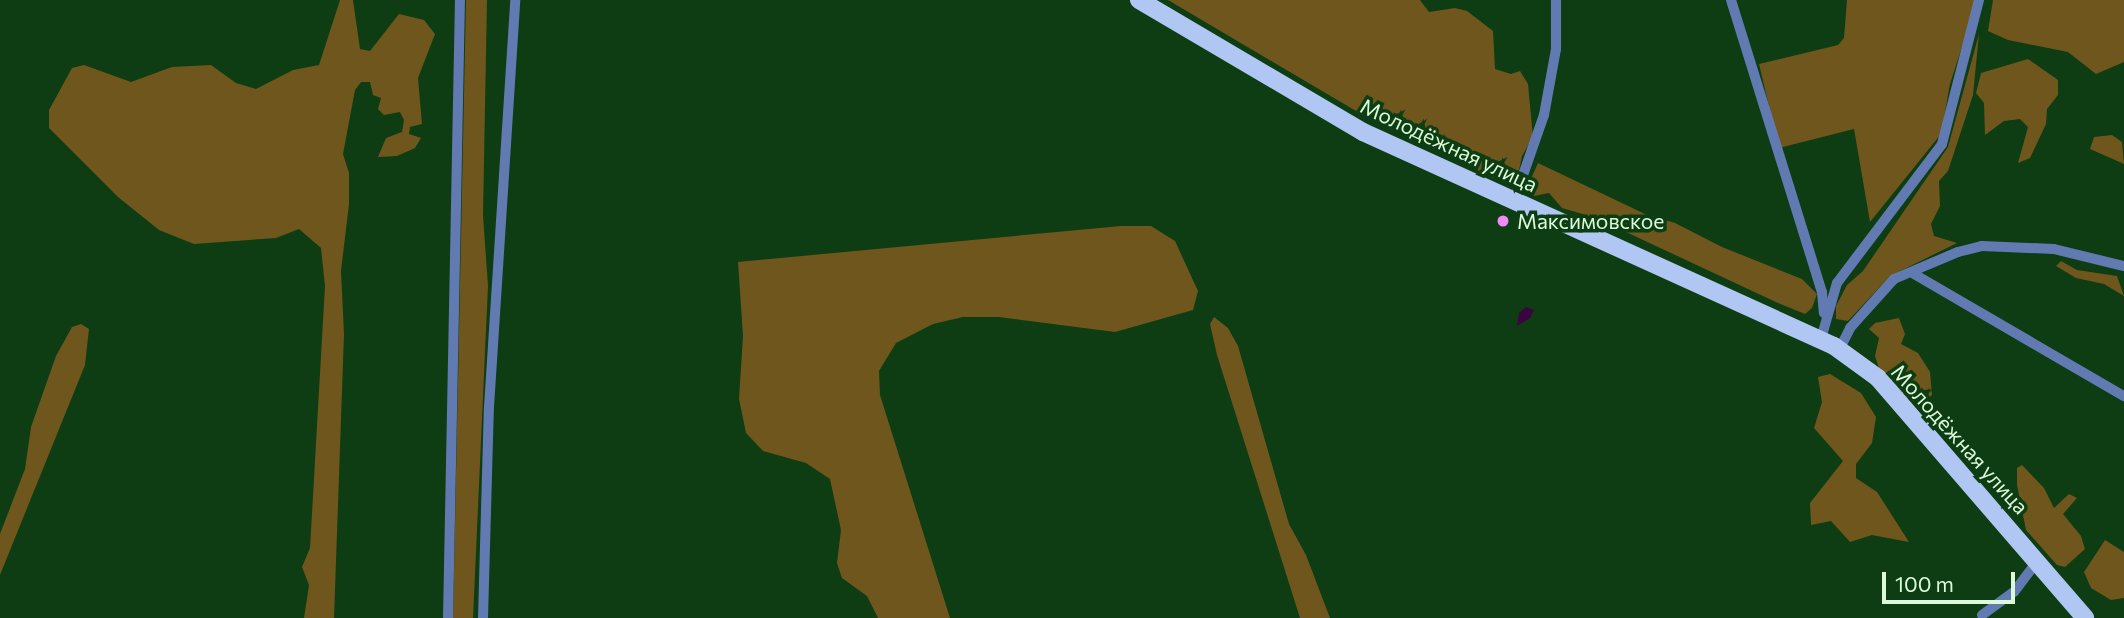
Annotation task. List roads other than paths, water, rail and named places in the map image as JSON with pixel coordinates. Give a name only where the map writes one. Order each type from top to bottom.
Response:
[{"type":"main road","name":"Молодёжная улица","points":[[1139,0],[1363,132],[1514,201],[1823,331],[1839,350],[1878,378],[2085,618]]},
{"type":"street","points":[[449,618],[460,0]]},
{"type":"street","points":[[483,618],[489,407],[515,0]]},
{"type":"street","points":[[1514,201],[1544,115],[1556,49],[1556,0]]},
{"type":"street","points":[[1731,0],[1822,292],[1823,331]]},
{"type":"street","points":[[1823,331],[1836,284],[1942,144],[1979,0]]},
{"type":"street","points":[[1839,350],[1877,294],[1894,278],[1914,274],[1982,246],[2054,248],[2124,266]]},
{"type":"street","points":[[1914,274],[2124,396]]},
{"type":"street","points":[[1982,615],[2014,592],[2037,562]]},
{"type":"place","name":"Максимовское","points":[[1503,221]]}]
